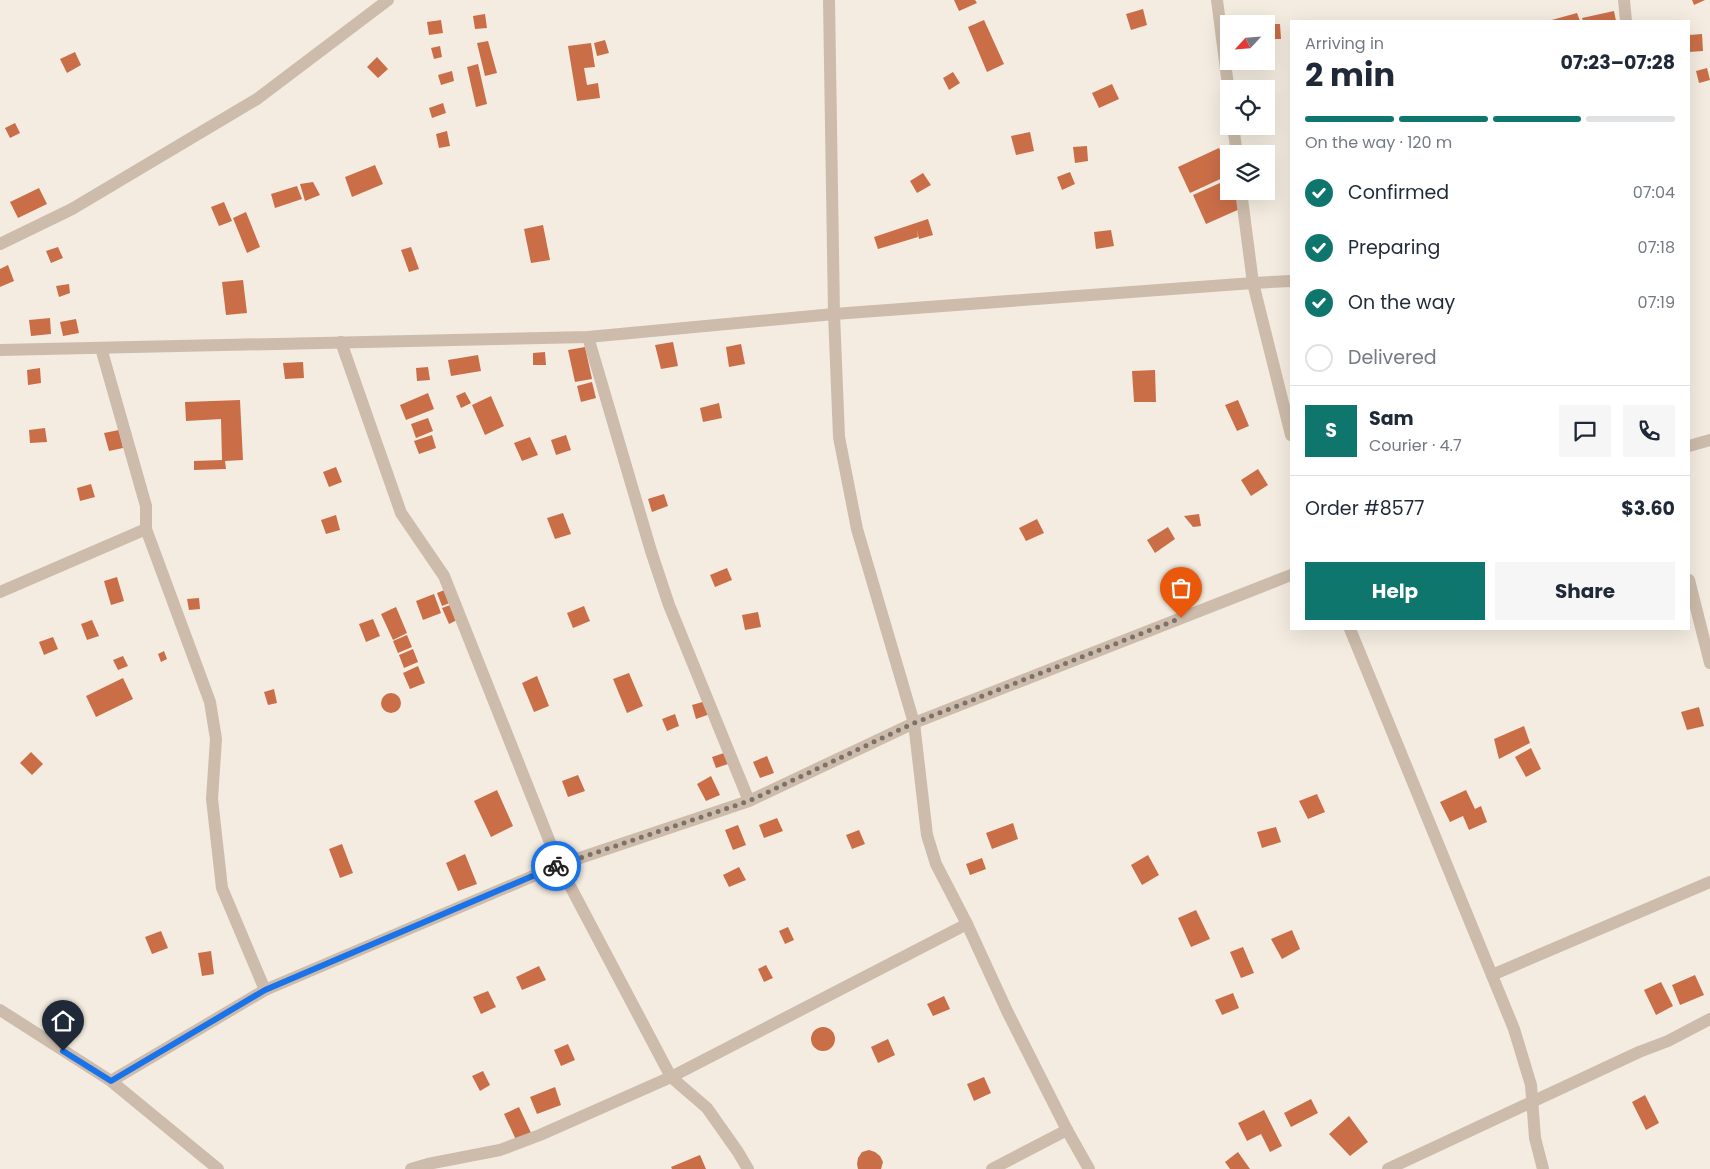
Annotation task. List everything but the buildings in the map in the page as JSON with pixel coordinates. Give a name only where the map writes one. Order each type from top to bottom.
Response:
[{"type":"street","points":[[0,244],[72,209],[257,99],[388,0]]},
{"type":"street","points":[[829,0],[834,314],[839,437],[857,530],[914,723],[927,835],[936,864],[1067,1130],[1089,1169]]},
{"type":"street","points":[[1217,0],[1227,80]]},
{"type":"street","points":[[1624,0],[1626,20]]},
{"type":"street","points":[[1243,200],[1253,283],[1290,432]]},
{"type":"street","points":[[0,350],[588,337],[834,314],[1290,281]]},
{"type":"street","points":[[588,337],[651,551],[669,605],[749,801]]},
{"type":"street","points":[[341,342],[402,513],[444,576],[559,865],[671,1077],[707,1108],[748,1169]]},
{"type":"street","points":[[101,348],[146,506],[146,530],[210,702],[216,739],[212,799],[222,888],[265,990]]},
{"type":"street","points":[[1690,446],[1710,440]]},
{"type":"street","points":[[0,592],[146,530]]},
{"type":"street","points":[[111,1081],[265,990],[559,865],[749,801],[914,723],[1290,575]]},
{"type":"street","points":[[1690,584],[1710,663]]},
{"type":"street","points":[[1350,630],[1514,1029],[1531,1085],[1535,1138],[1543,1169]]},
{"type":"street","points":[[1492,975],[1710,882]]},
{"type":"street","points":[[412,1169],[428,1164],[500,1150],[519,1144],[671,1077],[967,924]]},
{"type":"street","points":[[0,1010],[111,1081],[218,1169]]},
{"type":"street","points":[[1388,1169],[1639,1052],[1668,1041],[1710,1019]]},
{"type":"street","points":[[992,1169],[1067,1130]]},
{"type":"way so far","points":[[556,866],[749,801],[914,723],[1181,618]]},
{"type":"route","points":[[63,1051],[111,1081],[265,990],[556,866]]}]
